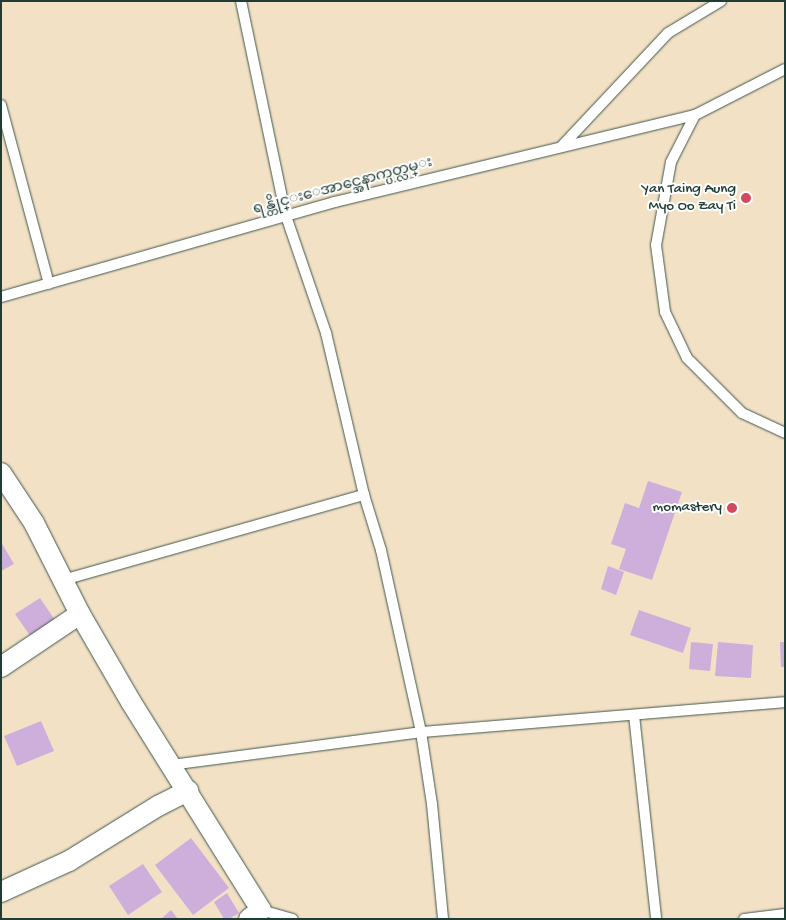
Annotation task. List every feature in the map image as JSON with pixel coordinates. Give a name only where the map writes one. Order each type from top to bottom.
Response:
[{"type":"street","points":[[1,473],[34,523],[80,614],[188,791],[255,914]]},
{"type":"street","points":[[1,667],[80,614]]},
{"type":"street","points":[[1,892],[69,861],[158,806],[188,791]]},
{"type":"lane","points":[[242,1],[286,216],[326,333],[364,495],[381,550],[421,732],[432,804],[442,919]]},
{"type":"lane","points":[[561,148],[668,33],[721,1]]},
{"type":"lane","name":"ရန္တိုင္းေအာင္အေနာက္ပတ္လမ္း","points":[[1,298],[286,216],[695,115],[785,69]]},
{"type":"lane","points":[[1,105],[49,284]]},
{"type":"lane","points":[[695,115],[671,162],[656,245],[665,312],[687,358],[742,413],[785,433]]},
{"type":"lane","points":[[63,580],[364,495]]},
{"type":"lane","points":[[171,765],[421,732],[785,702]]},
{"type":"lane","points":[[634,715],[656,919]]},
{"type":"lane","points":[[255,914],[293,919]]},
{"type":"lane","points":[[744,919],[785,914]]},
{"type":"building","points":[[648,481],[682,492],[652,580],[619,569],[626,549],[611,544],[625,503],[639,508]]},
{"type":"building","points":[[1,542],[14,564],[1,571]]},
{"type":"building","points":[[608,566],[624,572],[616,595],[601,589]]},
{"type":"building","points":[[40,598],[57,623],[33,640],[15,614]]},
{"type":"building","points":[[639,610],[691,628],[683,653],[630,635]]},
{"type":"building","points":[[691,642],[713,644],[710,671],[689,669]]},
{"type":"building","points":[[718,642],[753,645],[751,678],[715,676]]},
{"type":"building","points":[[780,642],[785,642],[785,667],[781,667]]},
{"type":"building","points":[[41,721],[54,751],[17,766],[4,736]]},
{"type":"building","points":[[191,838],[229,888],[193,915],[155,865]]},
{"type":"building","points":[[143,864],[162,892],[128,915],[109,886]]},
{"type":"building","points":[[227,893],[239,913],[229,919],[224,919],[214,902]]},
{"type":"building","points":[[171,910],[178,919],[161,919]]},
{"type":"place","name":"Yan Taing Aung Myo Oo Zay Ti","points":[[746,198]]},
{"type":"place","name":"momastery","points":[[732,508]]}]
